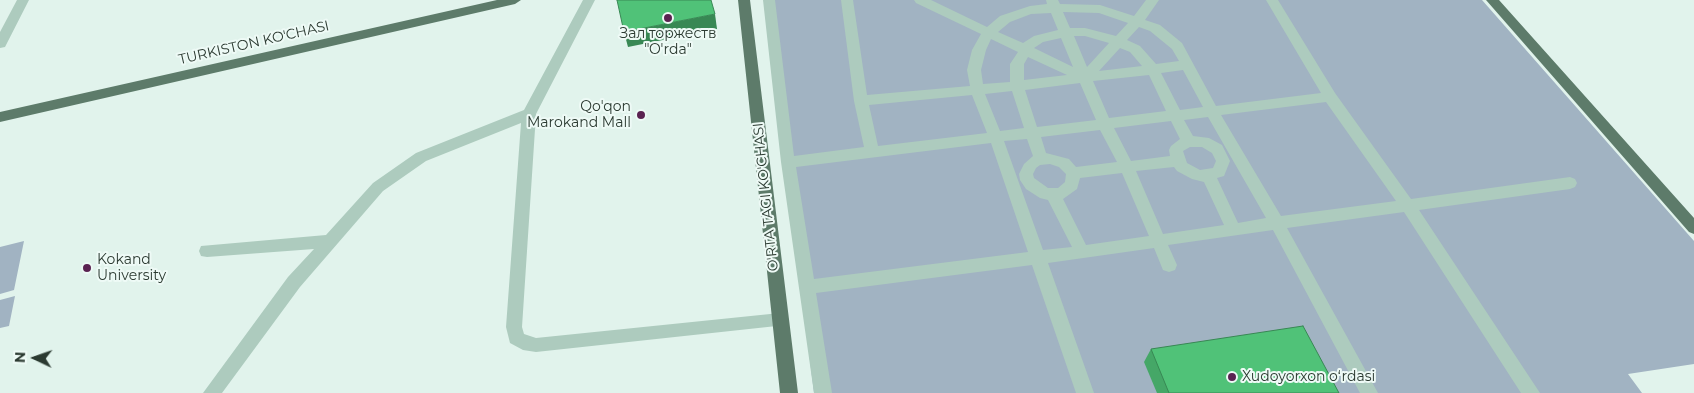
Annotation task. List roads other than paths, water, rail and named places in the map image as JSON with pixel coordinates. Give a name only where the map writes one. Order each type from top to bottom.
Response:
[{"type":"main road","name":"TURKISTON KO'CHASI","points":[[0,106],[469,0]]},
{"type":"main road","name":"TURKISTON KO'CHASI","points":[[0,117],[515,0]]},
{"type":"main road","name":"O'RTA TAGI KO'CHASI","points":[[744,0],[789,393]]},
{"type":"main road","points":[[1492,0],[1694,228]]},
{"type":"street","points":[[0,44],[23,0]]},
{"type":"street","points":[[590,0],[529,114],[514,327],[516,338],[523,344],[536,345],[780,320]]},
{"type":"street","points":[[769,0],[788,162],[823,393]]},
{"type":"street","points":[[847,0],[861,101],[872,151]]},
{"type":"street","points":[[920,0],[1085,78]]},
{"type":"street","points":[[1085,78],[1137,21],[1153,0]]},
{"type":"street","points":[[1272,0],[1330,97],[1408,206],[1531,393]]},
{"type":"street","points":[[1053,4],[1067,32],[1104,123],[1127,167],[1169,265]]},
{"type":"street","points":[[1085,393],[996,138],[977,90],[974,70],[979,50],[988,33],[1005,19],[1053,4],[1100,9],[1137,21],[1155,28],[1177,46],[1212,111],[1277,223],[1369,393]]},
{"type":"street","points":[[1041,159],[1017,86],[1017,64],[1028,46],[1039,39],[1067,32],[1085,32],[1105,36],[1135,49],[1153,70],[1188,141]]},
{"type":"street","points":[[861,101],[1017,86],[1188,65]]},
{"type":"street","points":[[788,162],[1330,97]]},
{"type":"street","points":[[212,393],[294,282],[378,187],[421,158],[529,114]]},
{"type":"street","points":[[1188,141],[1204,142],[1217,149],[1221,155],[1222,167],[1219,172],[1197,175],[1189,172],[1178,161],[1176,150],[1188,141]]},
{"type":"street","points":[[1041,159],[1057,160],[1069,167],[1072,173],[1074,179],[1072,185],[1061,194],[1037,190],[1027,180],[1028,168],[1031,164],[1041,159]]},
{"type":"street","points":[[1072,173],[1178,161]]},
{"type":"street","points":[[1208,175],[1234,230]]},
{"type":"street","points":[[806,287],[1159,242],[1277,223],[1570,183]]},
{"type":"street","points":[[1053,194],[1082,252]]},
{"type":"street","points":[[207,251],[331,241]]},
{"type":"place","name":"Зал торжеств \"O'rda\"","points":[[668,18]]},
{"type":"place","name":"Qo'qon Marokand Mall","points":[[641,115]]},
{"type":"place","name":"Kokand University","points":[[87,268]]},
{"type":"place","name":"Xudoyorxon oʻrdasi","points":[[1232,377]]}]
